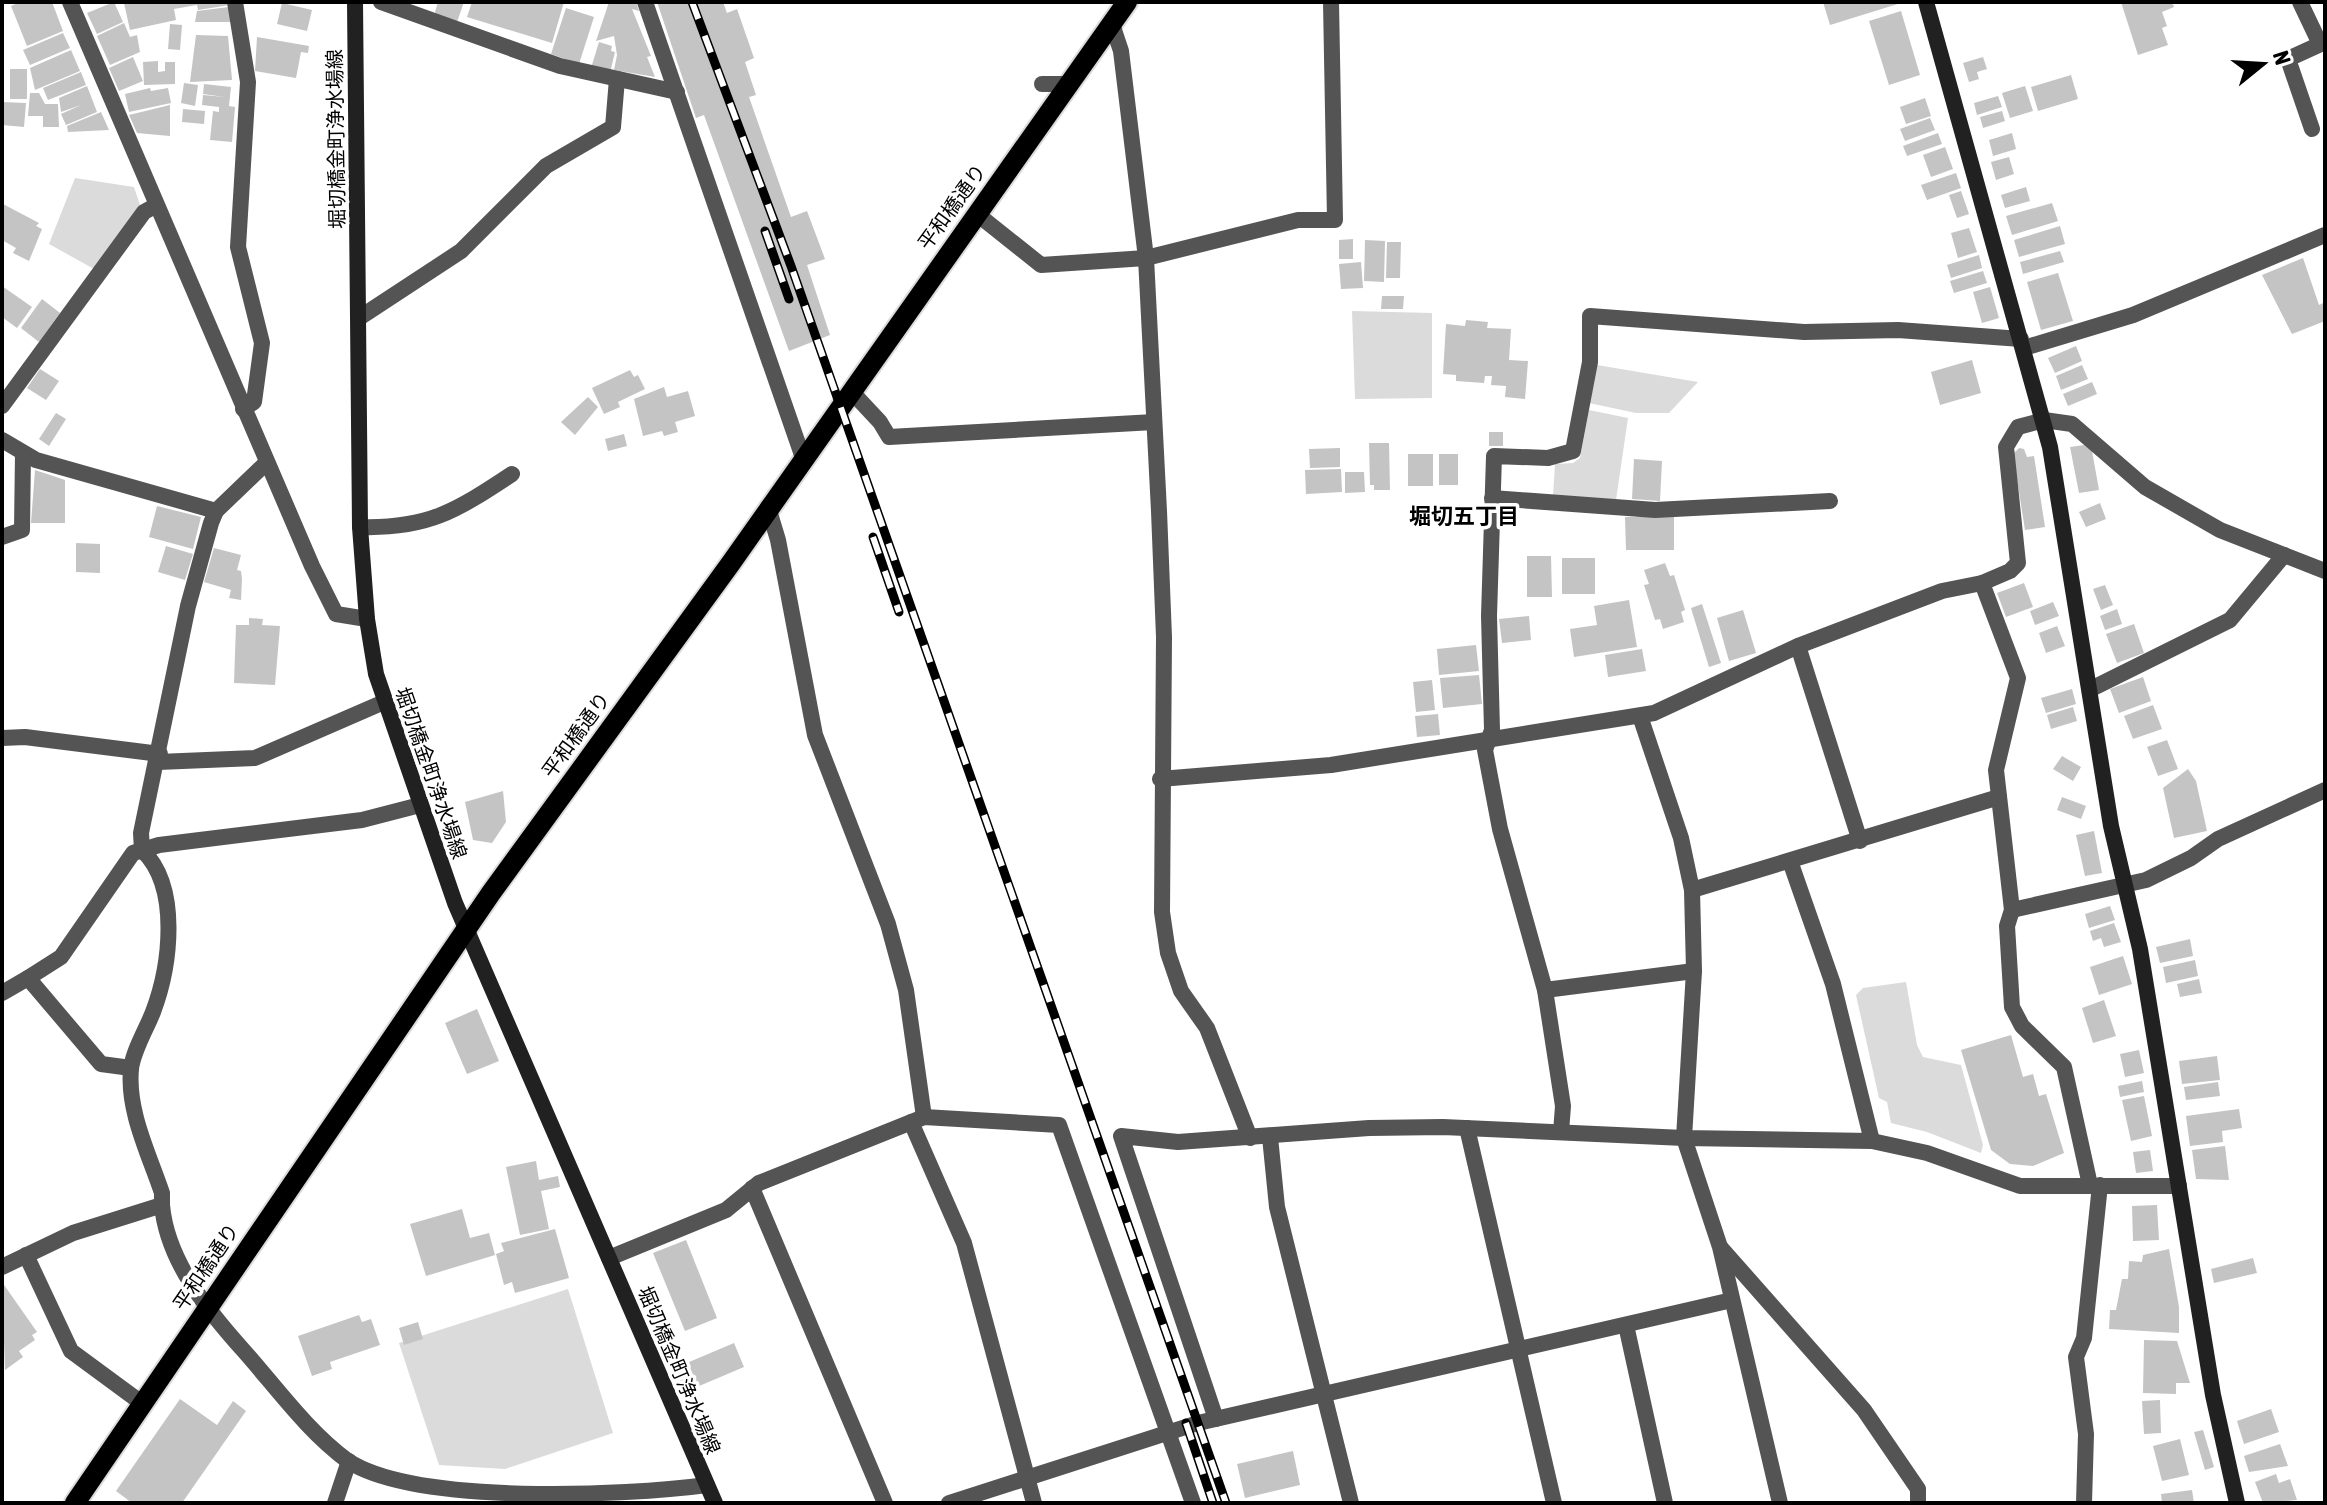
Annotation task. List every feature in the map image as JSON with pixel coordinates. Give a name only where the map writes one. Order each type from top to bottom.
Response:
[{"type":"main road","name":"平和橋通り","points":[[75,1503],[466,929],[1127,2]]},
{"type":"street","points":[[70,2],[265,464],[336,614],[367,619]]},
{"type":"street","points":[[235,2],[248,82],[238,247],[262,343],[254,402],[243,409]]},
{"type":"street","name":"堀切橋金町浄水場線","points":[[355,2],[360,527],[367,619],[384,702],[466,929],[715,1503]]},
{"type":"street","points":[[381,2],[560,66],[677,92]]},
{"type":"street","points":[[645,2],[803,458]]},
{"type":"street","points":[[977,214],[1041,265],[1146,258],[1298,220],[1335,220],[1331,2]]},
{"type":"street","points":[[1926,2],[2044,420],[2091,689],[2111,826],[2140,949],[2213,1395],[2237,1503]]},
{"type":"street","points":[[2300,2],[2323,43],[2288,59],[2312,129]]},
{"type":"street","points":[[1112,24],[1121,51],[1146,258],[1164,637],[1160,779],[1162,912],[1168,953],[1181,991],[1207,1028],[1250,1138]]},
{"type":"street","points":[[359,318],[461,251],[546,166],[613,127],[617,79]]},
{"type":"street","points":[[1042,84],[1069,84]]},
{"type":"street","points":[[2,406],[144,212],[155,206]]},
{"type":"street","points":[[1561,1132],[1563,1106],[1545,990],[1500,829],[1485,750],[1492,730],[1489,616],[1492,498],[1494,456],[1548,458],[1573,451],[1590,362],[1590,316],[1804,332],[1898,330],[2023,344],[2133,315],[2325,235]]},
{"type":"street","points":[[851,391],[880,422],[889,437],[1154,422]]},
{"type":"street","points":[[1160,779],[1331,765],[1640,716],[1669,708],[1798,646],[1942,591],[1982,583],[2018,563],[2006,447],[2018,427],[2044,420],[2072,424],[2145,487],[2220,530],[2325,571]]},
{"type":"street","points":[[2,440],[23,453],[216,511]]},
{"type":"street","points":[[2,537],[22,530],[23,453]]},
{"type":"street","points":[[265,464],[216,511],[188,606],[159,758],[141,833],[142,850],[151,858],[165,897],[171,951],[154,1009],[131,1068],[133,1108],[162,1193],[162,1205],[174,1249],[206,1309],[316,1430],[349,1461],[386,1478],[413,1484],[555,1499],[642,1494],[707,1485]]},
{"type":"street","points":[[360,527],[400,528],[421,524],[464,506],[512,474]]},
{"type":"street","points":[[1492,498],[1655,510],[1830,501]]},
{"type":"street","points":[[768,507],[778,540],[815,735],[888,924],[906,990],[917,1120],[964,1243],[1034,1503]]},
{"type":"street","points":[[2091,689],[2230,620],[2284,555]]},
{"type":"street","points":[[1982,583],[2018,678],[1996,770],[2012,910],[2007,926],[2012,1007],[2022,1026],[2064,1067],[2095,1185],[2084,1338],[2076,1357],[2086,1434],[2084,1503]]},
{"type":"street","points":[[1798,646],[1860,841]]},
{"type":"street","points":[[2,738],[25,737],[159,758],[255,758],[384,702]]},
{"type":"street","points":[[1640,716],[1681,838],[1692,890],[1694,971],[1684,1138],[1720,1247],[1780,1503]]},
{"type":"street","points":[[2012,910],[2125,886],[2158,874],[2218,839],[2325,790]]},
{"type":"street","points":[[1692,890],[1999,797]]},
{"type":"street","points":[[2,993],[61,957],[133,853],[362,820],[420,805]]},
{"type":"street","points":[[1790,861],[1833,984],[1872,1141]]},
{"type":"street","points":[[1545,990],[1694,971]]},
{"type":"street","points":[[28,978],[101,1064],[131,1068]]},
{"type":"street","points":[[609,1258],[726,1210],[752,1188],[917,1120],[1059,1125],[1193,1503]]},
{"type":"street","points":[[1216,1419],[1121,1136],[1178,1142],[1369,1128],[1467,1128],[1684,1138],[1872,1141],[1927,1153],[2020,1186],[2179,1186]]},
{"type":"street","points":[[1467,1128],[1554,1503]]},
{"type":"street","points":[[1270,1137],[1277,1207],[1351,1503]]},
{"type":"street","points":[[752,1188],[885,1503]]},
{"type":"street","points":[[2,1267],[73,1233],[162,1205]]},
{"type":"street","points":[[1720,1247],[1864,1410],[1918,1489],[1918,1503]]},
{"type":"street","points":[[26,1255],[71,1351],[143,1404]]},
{"type":"street","points":[[949,1503],[1168,1431],[1732,1300]]},
{"type":"street","points":[[1626,1325],[1665,1503]]},
{"type":"street","points":[[335,1503],[349,1461]]},
{"type":"shaded area","points":[[75,178],[134,187],[140,205],[94,269],[49,244]]},
{"type":"shaded area","points":[[1352,311],[1432,313],[1432,398],[1355,399]]},
{"type":"shaded area","points":[[1597,365],[1698,382],[1669,413],[1636,413],[1589,403]]},
{"type":"shaded area","points":[[1589,410],[1628,418],[1616,500],[1553,496],[1555,464],[1573,463],[1580,458]]},
{"type":"shaded area","points":[[1906,982],[1917,1045],[1923,1057],[1961,1065],[1983,1145],[1981,1153],[1927,1132],[1891,1123],[1887,1102],[1879,1098],[1856,995],[1863,988]]},
{"type":"shaded area","points":[[568,1289],[613,1433],[505,1469],[439,1465],[399,1343]]},
{"type":"building","points":[[20,2],[52,2],[63,31],[27,46],[11,6]]},
{"type":"building","points":[[114,2],[123,22],[97,34],[87,13]]},
{"type":"building","points":[[229,2],[230,5],[198,10],[197,5],[174,9],[176,20],[130,30],[124,3]]},
{"type":"building","points":[[438,2],[464,2],[456,25],[438,19],[435,12]]},
{"type":"building","points":[[472,2],[564,2],[552,43],[467,17]]},
{"type":"building","points":[[609,2],[636,2],[639,11],[632,9],[651,56],[647,57],[655,77],[614,70],[617,55],[614,36],[596,41]]},
{"type":"building","points":[[657,2],[723,2],[727,13],[737,9],[754,58],[745,62],[756,95],[749,97],[791,217],[807,211],[825,259],[807,265],[830,335],[789,351],[704,115],[696,118]]},
{"type":"building","points":[[1823,2],[1901,2],[1901,3],[1830,25]]},
{"type":"building","points":[[2121,2],[2172,2],[2174,7],[2162,12],[2167,26],[2162,28],[2168,45],[2138,55]]},
{"type":"building","points":[[282,3],[312,10],[307,31],[277,24]]},
{"type":"building","points":[[229,7],[231,22],[195,22],[197,11]]},
{"type":"building","points":[[566,8],[594,17],[579,64],[551,54]]},
{"type":"building","points":[[1901,11],[1920,75],[1889,85],[1869,21]]},
{"type":"building","points":[[124,23],[130,37],[137,35],[140,52],[110,65],[97,36]]},
{"type":"building","points":[[170,24],[182,25],[180,50],[168,49]]},
{"type":"building","points":[[63,33],[70,48],[30,65],[23,50]]},
{"type":"building","points":[[196,35],[228,36],[232,80],[190,82]]},
{"type":"building","points":[[257,37],[309,46],[308,53],[301,52],[296,78],[255,71]]},
{"type":"building","points":[[599,42],[612,46],[611,51],[615,52],[610,73],[591,68]]},
{"type":"building","points":[[71,50],[80,71],[35,90],[30,68]]},
{"type":"building","points":[[133,57],[143,81],[119,91],[109,68]]},
{"type":"building","points":[[1983,57],[1987,69],[1977,72],[1979,79],[1969,82],[1963,63]]},
{"type":"building","points":[[158,61],[158,72],[165,71],[165,62],[175,62],[175,84],[144,85],[143,62]]},
{"type":"building","points":[[10,69],[27,69],[27,99],[10,99]]},
{"type":"building","points":[[81,72],[86,85],[48,100],[43,88]]},
{"type":"building","points":[[2071,75],[2078,99],[2038,111],[2031,87]]},
{"type":"building","points":[[184,83],[198,85],[195,106],[181,103]]},
{"type":"building","points":[[204,84],[231,87],[229,106],[235,107],[232,142],[210,140],[213,111],[219,112],[219,107],[202,105],[203,95],[225,97],[203,94]]},
{"type":"building","points":[[87,86],[97,112],[66,125],[61,114],[81,105],[61,112],[59,98]]},
{"type":"building","points":[[2025,86],[2033,111],[2010,118],[2002,93]]},
{"type":"building","points":[[150,88],[151,91],[168,88],[171,103],[129,112],[125,94]]},
{"type":"building","points":[[30,93],[39,93],[45,104],[58,104],[59,127],[43,127],[43,116],[28,116]]},
{"type":"building","points":[[1998,96],[2002,107],[1977,115],[1974,103]]},
{"type":"building","points":[[1925,98],[1931,116],[1906,124],[1900,107]]},
{"type":"building","points":[[2,102],[26,103],[24,127],[2,125]]},
{"type":"building","points":[[170,105],[170,136],[137,133],[129,115]]},
{"type":"building","points":[[183,109],[205,111],[204,124],[182,122]]},
{"type":"building","points":[[2002,111],[2005,121],[1983,128],[1980,117]]},
{"type":"building","points":[[101,112],[109,130],[68,132],[67,126]]},
{"type":"building","points":[[1930,118],[1935,130],[1905,141],[1900,129]]},
{"type":"building","points":[[1938,133],[1942,144],[1907,156],[1903,146]]},
{"type":"building","points":[[2012,133],[2016,149],[1993,156],[1989,140]]},
{"type":"building","points":[[1945,147],[1953,169],[1931,177],[1923,155]]},
{"type":"building","points":[[2009,157],[2014,174],[1996,180],[1991,162]]},
{"type":"building","points":[[1956,173],[1961,188],[1927,200],[1921,185]]},
{"type":"building","points":[[2026,187],[2030,201],[2005,208],[2001,195]]},
{"type":"building","points":[[1961,191],[1969,214],[1957,218],[1949,195]]},
{"type":"building","points":[[2052,203],[2058,221],[2012,235],[2006,216]]},
{"type":"building","points":[[3,204],[39,223],[36,226],[42,229],[29,261],[13,253],[16,248],[2,240]]},
{"type":"building","points":[[2060,226],[2065,244],[2019,257],[2014,240]]},
{"type":"building","points":[[1969,228],[1977,252],[1958,258],[1951,233]]},
{"type":"building","points":[[1353,239],[1353,259],[1339,259],[1339,240]]},
{"type":"building","points":[[1365,240],[1385,241],[1384,282],[1364,281]]},
{"type":"building","points":[[1387,242],[1401,242],[1400,278],[1386,278]]},
{"type":"building","points":[[2060,251],[2064,262],[2023,274],[2020,262]]},
{"type":"building","points":[[1979,255],[1982,268],[1951,278],[1947,265]]},
{"type":"building","points":[[2303,258],[2319,305],[2325,302],[2325,321],[2292,334],[2262,275]]},
{"type":"building","points":[[1361,262],[1363,288],[1341,289],[1339,264]]},
{"type":"building","points":[[1983,271],[1987,283],[1954,293],[1950,281]]},
{"type":"building","points":[[2058,273],[2073,321],[2041,330],[2027,282]]},
{"type":"building","points":[[2,286],[32,307],[17,328],[2,317]]},
{"type":"building","points":[[1990,287],[1999,318],[1982,323],[1973,292]]},
{"type":"building","points":[[1382,296],[1404,296],[1403,309],[1381,309]]},
{"type":"building","points":[[42,299],[60,313],[39,342],[21,328]]},
{"type":"building","points":[[1466,320],[1488,322],[1487,328],[1511,329],[1509,360],[1528,361],[1525,399],[1505,397],[1506,386],[1491,385],[1492,376],[1485,376],[1484,383],[1456,381],[1456,375],[1443,374],[1446,324],[1465,326]]},
{"type":"building","points":[[2076,346],[2082,361],[2055,373],[2048,358]]},
{"type":"building","points":[[1972,360],[1981,393],[1940,405],[1931,372]]},
{"type":"building","points":[[2082,365],[2088,379],[2061,390],[2056,376]]},
{"type":"building","points":[[40,369],[59,381],[46,400],[27,388]]},
{"type":"building","points":[[630,370],[634,377],[638,375],[645,389],[618,402],[620,407],[604,414],[592,388]]},
{"type":"building","points":[[2092,382],[2097,394],[2068,406],[2063,394]]},
{"type":"building","points":[[664,387],[667,397],[688,391],[695,416],[675,422],[678,432],[664,436],[662,431],[643,436],[634,399]]},
{"type":"building","points":[[588,397],[598,407],[575,435],[561,422]]},
{"type":"building","points":[[56,413],[66,419],[49,446],[39,439]]},
{"type":"building","points":[[1489,432],[1503,432],[1503,446],[1489,446]]},
{"type":"building","points":[[624,434],[627,446],[608,451],[605,439]]},
{"type":"building","points":[[1369,443],[1389,443],[1390,490],[1374,490],[1374,485],[1370,485]]},
{"type":"building","points":[[2084,445],[2092,451],[2099,490],[2079,493],[2070,447]]},
{"type":"building","points":[[1340,448],[1340,467],[1310,468],[1309,449]]},
{"type":"building","points":[[2019,448],[2024,449],[2027,457],[2034,456],[2045,527],[2025,530],[2013,454]]},
{"type":"building","points":[[1408,454],[1433,454],[1433,486],[1408,486]]},
{"type":"building","points":[[1439,454],[1458,454],[1458,485],[1439,485]]},
{"type":"building","points":[[1634,459],[1662,461],[1660,501],[1632,499]]},
{"type":"building","points":[[1341,469],[1342,492],[1306,494],[1305,470]]},
{"type":"building","points":[[35,470],[65,480],[65,523],[31,523]]},
{"type":"building","points":[[1345,472],[1364,472],[1365,492],[1345,493]]},
{"type":"building","points":[[2100,503],[2106,519],[2086,527],[2079,512]]},
{"type":"building","points":[[157,506],[201,517],[193,549],[149,537]]},
{"type":"building","points":[[1625,517],[1674,517],[1674,550],[1626,550]]},
{"type":"building","points":[[76,543],[100,544],[100,573],[76,572]]},
{"type":"building","points":[[166,546],[193,554],[185,580],[158,572]]},
{"type":"building","points":[[214,548],[241,555],[237,570],[241,571],[241,600],[229,598],[231,590],[204,582]]},
{"type":"building","points":[[1527,556],[1551,556],[1552,597],[1527,597]]},
{"type":"building","points":[[1562,558],[1595,558],[1595,594],[1562,594]]},
{"type":"building","points":[[1665,563],[1670,576],[1674,575],[1685,610],[1681,612],[1684,622],[1663,629],[1660,619],[1655,620],[1644,585],[1649,584],[1644,570]]},
{"type":"building","points":[[2024,583],[2033,607],[2006,617],[1997,593]]},
{"type":"building","points":[[2105,585],[2113,605],[2101,610],[2093,589]]},
{"type":"building","points":[[1629,600],[1637,647],[1574,657],[1570,629],[1597,625],[1594,606]]},
{"type":"building","points":[[2053,602],[2059,616],[2035,625],[2030,611]]},
{"type":"building","points":[[1702,604],[1721,663],[1709,667],[1691,608]]},
{"type":"building","points":[[2117,609],[2122,624],[2105,630],[2100,616]]},
{"type":"building","points":[[1743,610],[1756,653],[1729,661],[1717,618]]},
{"type":"building","points":[[1529,616],[1531,640],[1502,643],[1499,619]]},
{"type":"building","points":[[249,618],[263,619],[262,625],[280,626],[275,685],[234,683],[236,625],[249,625]]},
{"type":"building","points":[[2134,624],[2144,653],[2117,663],[2106,634]]},
{"type":"building","points":[[2057,626],[2065,646],[2046,653],[2039,633]]},
{"type":"building","points":[[1476,645],[1479,671],[1439,675],[1437,649]]},
{"type":"building","points":[[1642,649],[1646,671],[1608,677],[1605,655]]},
{"type":"building","points":[[1479,675],[1482,704],[1443,708],[1440,678]]},
{"type":"building","points":[[2143,677],[2151,701],[2119,713],[2110,689]]},
{"type":"building","points":[[1432,680],[1435,710],[1416,712],[1413,682]]},
{"type":"building","points":[[2072,689],[2076,704],[2046,713],[2041,698]]},
{"type":"building","points":[[2153,705],[2162,729],[2133,739],[2124,716]]},
{"type":"building","points":[[2073,707],[2077,721],[2051,729],[2047,715]]},
{"type":"building","points":[[1438,714],[1440,735],[1417,737],[1415,716]]},
{"type":"building","points":[[2167,740],[2178,769],[2158,776],[2147,747]]},
{"type":"building","points":[[2062,756],[2081,767],[2073,781],[2053,769]]},
{"type":"building","points":[[2188,769],[2196,781],[2207,831],[2174,838],[2163,788]]},
{"type":"building","points":[[503,791],[506,822],[492,843],[473,840],[465,802]]},
{"type":"building","points":[[2062,797],[2086,806],[2081,819],[2057,810]]},
{"type":"building","points":[[2094,831],[2102,873],[2085,876],[2076,835]]},
{"type":"building","points":[[2110,906],[2115,920],[2089,928],[2085,914]]},
{"type":"building","points":[[2114,923],[2121,942],[2104,947],[2101,938],[2093,941],[2090,931]]},
{"type":"building","points":[[2190,939],[2193,956],[2160,963],[2156,947]]},
{"type":"building","points":[[2123,956],[2132,984],[2099,995],[2090,967]]},
{"type":"building","points":[[2195,960],[2198,976],[2166,983],[2163,967]]},
{"type":"building","points":[[2199,979],[2202,993],[2180,997],[2177,984]]},
{"type":"building","points":[[2104,1000],[2116,1036],[2093,1043],[2082,1008]]},
{"type":"building","points":[[477,1009],[499,1061],[467,1074],[445,1023]]},
{"type":"building","points":[[2011,1035],[2023,1077],[2033,1074],[2039,1096],[2046,1094],[2064,1153],[2033,1166],[2010,1164],[1991,1150],[1961,1050]]},
{"type":"building","points":[[2139,1050],[2144,1073],[2125,1077],[2120,1054]]},
{"type":"building","points":[[2217,1056],[2220,1080],[2182,1084],[2179,1061]]},
{"type":"building","points":[[2142,1081],[2144,1092],[2120,1097],[2118,1086]]},
{"type":"building","points":[[2218,1082],[2220,1096],[2186,1100],[2184,1087]]},
{"type":"building","points":[[2144,1096],[2152,1136],[2131,1141],[2122,1100]]},
{"type":"building","points":[[2239,1109],[2242,1128],[2222,1131],[2223,1142],[2190,1146],[2186,1116]]},
{"type":"building","points":[[2225,1146],[2229,1180],[2196,1179],[2192,1150]]},
{"type":"building","points":[[2150,1150],[2153,1171],[2136,1173],[2133,1152]]},
{"type":"building","points":[[536,1161],[539,1180],[558,1176],[560,1187],[541,1191],[549,1229],[520,1235],[506,1167]]},
{"type":"building","points":[[2157,1205],[2159,1240],[2133,1241],[2132,1206]]},
{"type":"building","points":[[462,1209],[470,1238],[489,1233],[495,1255],[426,1276],[410,1224]]},
{"type":"building","points":[[555,1229],[569,1278],[515,1293],[512,1282],[504,1285],[496,1254],[504,1251],[501,1243]]},
{"type":"building","points":[[686,1240],[717,1318],[685,1331],[653,1253]]},
{"type":"building","points":[[2169,1249],[2179,1307],[2179,1333],[2109,1329],[2110,1310],[2116,1310],[2122,1279],[2128,1279],[2129,1261],[2142,1262],[2143,1255]]},
{"type":"building","points":[[2253,1258],[2257,1273],[2214,1283],[2211,1269]]},
{"type":"building","points":[[2,1282],[37,1332],[32,1335],[35,1340],[19,1351],[23,1357],[5,1370]]},
{"type":"building","points":[[359,1315],[362,1322],[371,1319],[380,1345],[330,1362],[332,1369],[312,1376],[298,1336]]},
{"type":"building","points":[[418,1322],[423,1339],[404,1345],[399,1328]]},
{"type":"building","points":[[2144,1340],[2177,1341],[2190,1383],[2176,1383],[2176,1394],[2143,1393]]},
{"type":"building","points":[[734,1343],[744,1367],[685,1392],[675,1368]]},
{"type":"building","points":[[180,1399],[217,1425],[233,1401],[246,1411],[182,1503],[132,1503],[116,1491]]},
{"type":"building","points":[[2160,1400],[2161,1433],[2144,1434],[2142,1401]]},
{"type":"building","points":[[2271,1409],[2279,1432],[2244,1444],[2237,1421]]},
{"type":"building","points":[[2203,1430],[2214,1467],[2205,1470],[2194,1432]]},
{"type":"building","points":[[2180,1439],[2189,1475],[2162,1481],[2153,1446]]},
{"type":"building","points":[[2280,1444],[2288,1466],[2249,1472],[2244,1456]]},
{"type":"building","points":[[1293,1451],[1300,1485],[1245,1498],[1237,1464]]},
{"type":"building","points":[[2276,1474],[2279,1483],[2290,1479],[2297,1500],[2263,1503],[2255,1482]]},
{"type":"building","points":[[2192,1490],[2194,1503],[2162,1503],[2161,1494]]},
{"type":"railway","points":[[692,2],[791,266],[1226,1503]]},
{"type":"railway","points":[[765,231],[789,299]]},
{"type":"railway","points":[[873,537],[899,612]]},
{"type":"railway","points":[[1186,1423],[1213,1503]]},
{"type":"district","name":"堀切五丁目","points":[[1464,516]]}]
